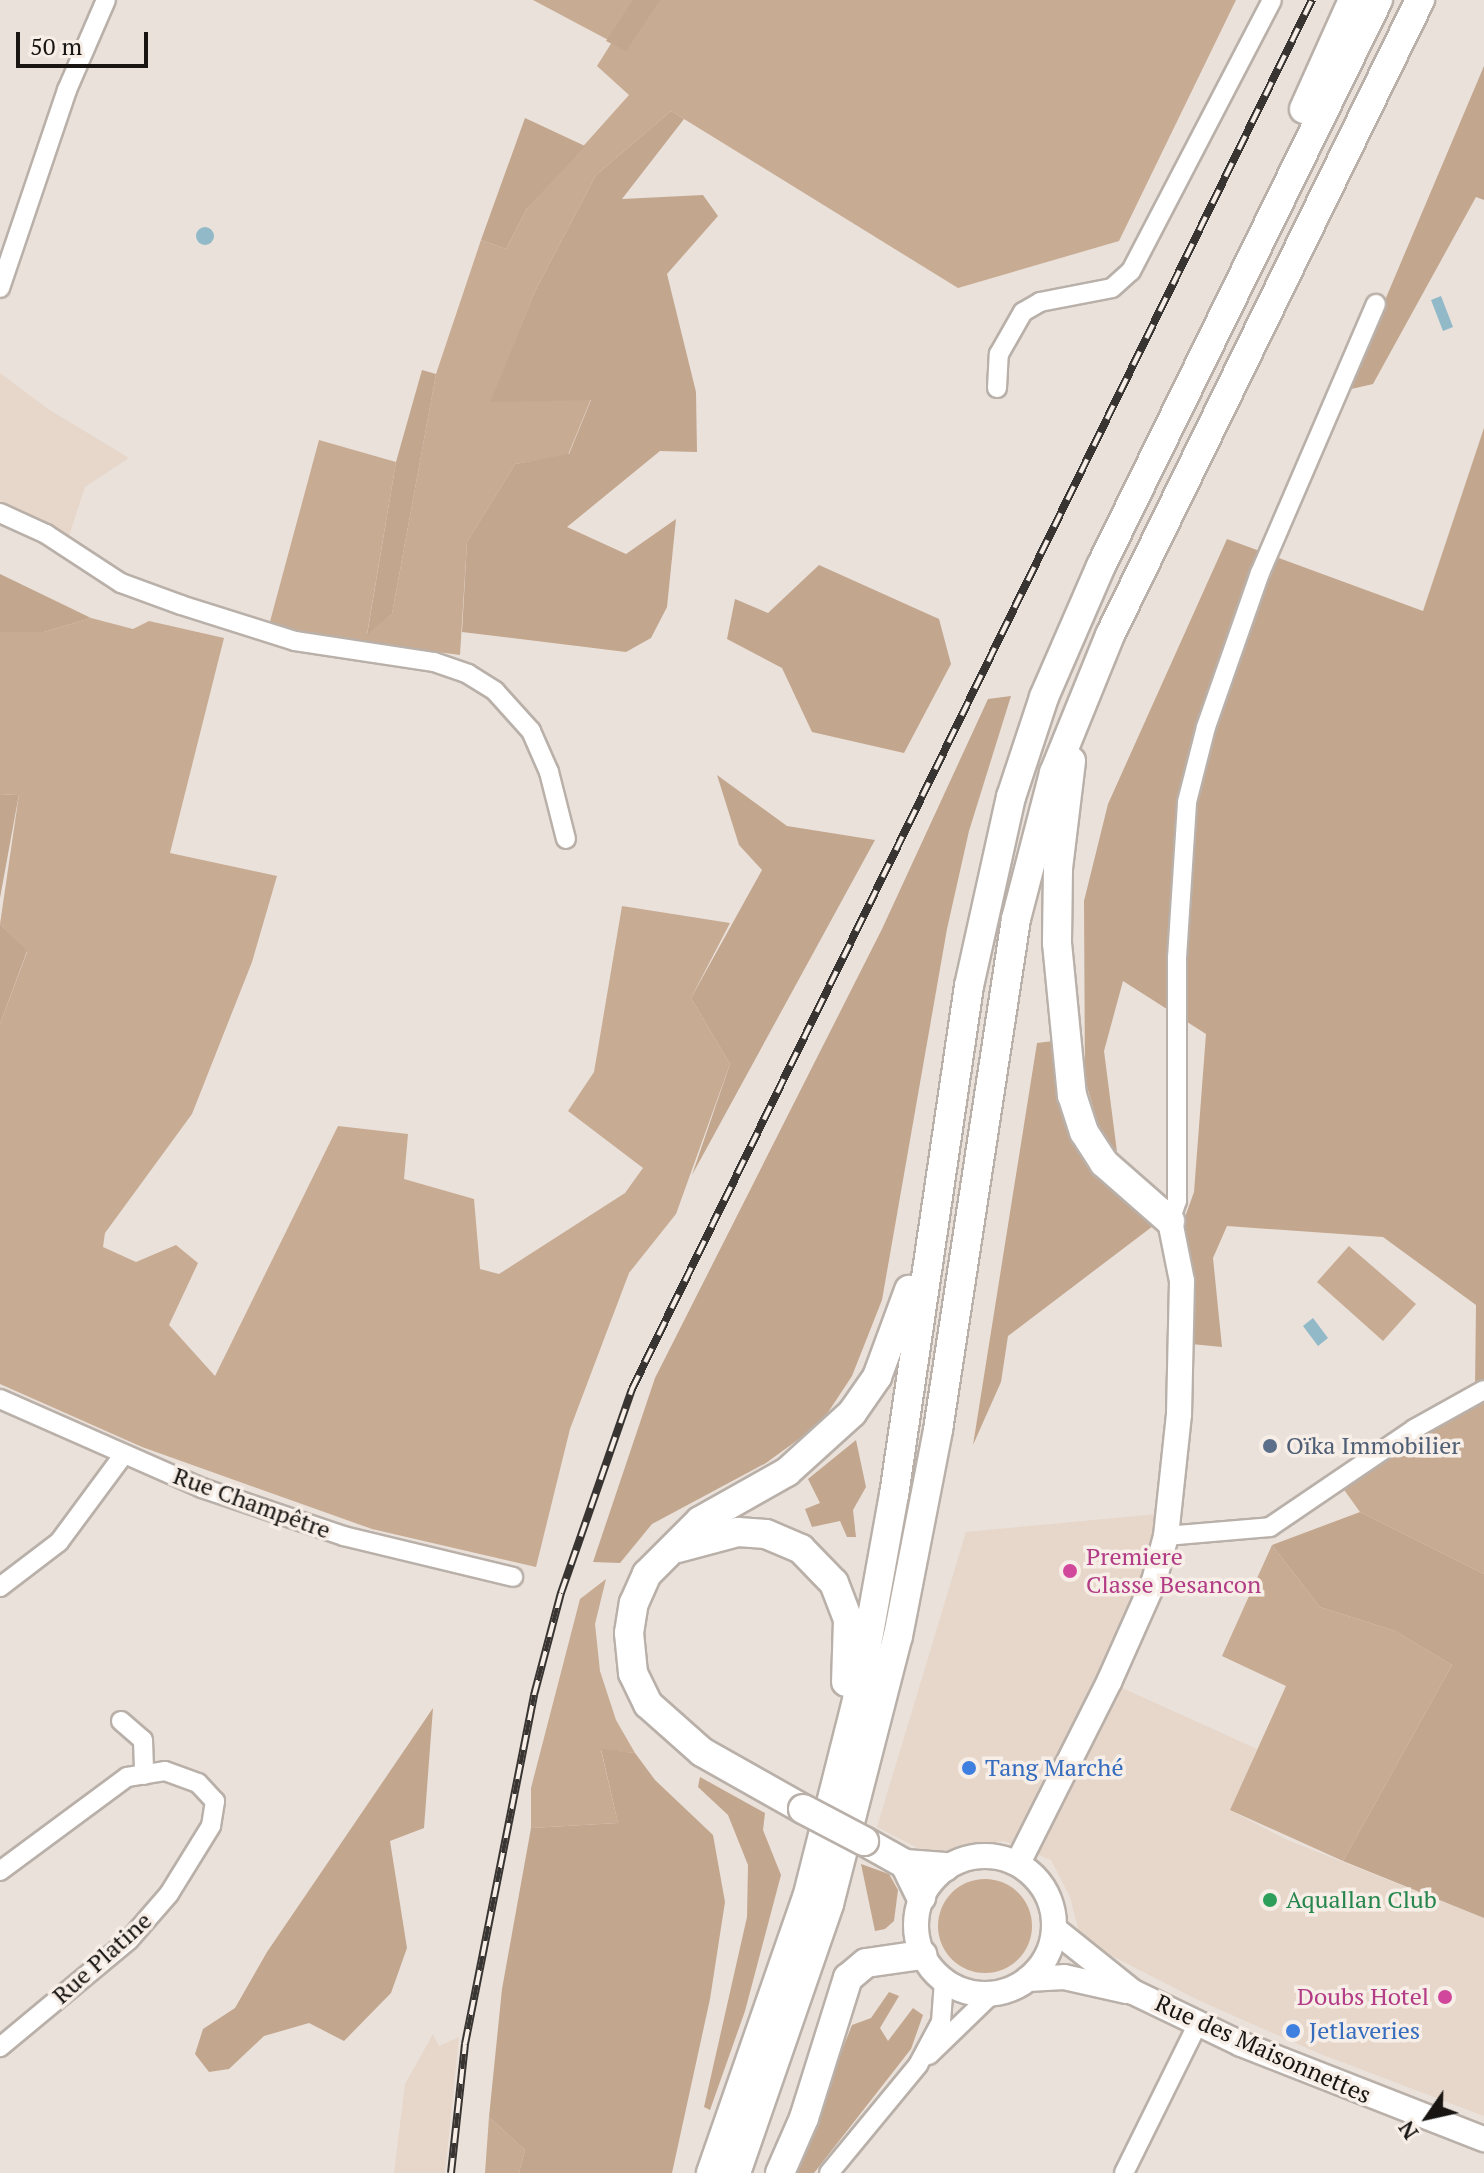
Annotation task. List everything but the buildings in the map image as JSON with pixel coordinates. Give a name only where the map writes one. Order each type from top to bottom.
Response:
[{"type":"highway","points":[[1136,493],[1186,356],[1353,0]]},
{"type":"highway","points":[[711,2173],[785,1964],[837,1791],[885,1551],[969,986],[1001,831],[1044,697],[1136,493],[1378,0]]},
{"type":"highway","points":[[736,2173],[829,1904],[898,1636],[938,1430],[1016,919],[1054,773],[1171,506],[1420,0]]},
{"type":"highway","points":[[1076,718],[1058,899],[1072,1095],[1084,1132],[1104,1163],[1173,1211]]},
{"type":"highway","points":[[938,1194],[896,1335],[852,1413],[822,1445],[700,1521],[666,1553],[640,1589],[629,1633],[633,1673],[648,1704],[702,1752],[905,1864],[945,1867]]},
{"type":"highway","points":[[666,1553],[707,1537],[766,1534],[801,1549],[834,1583],[848,1620],[837,1791]]},
{"type":"highway","points":[[905,1864],[921,1897]]},
{"type":"highway","points":[[780,2173],[804,2118],[848,1978],[866,1963],[922,1955]]},
{"type":"main road","points":[[1018,1863],[1109,1682],[1154,1581],[1166,1536],[1179,1414],[1182,1281],[1173,1211]]},
{"type":"main road","points":[[981,1855],[1018,1863],[1049,1898],[1054,1929],[1046,1957],[1028,1979],[992,1994],[967,1992],[944,1981],[922,1955],[915,1926],[921,1897],[945,1867],[981,1855]]},
{"type":"main road","name":"Rue des Maisonnettes","points":[[1054,1929],[1133,1992],[1198,2023],[1484,2139]]},
{"type":"main road","name":"Rue des Maisonnettes","points":[[1028,1979],[1064,1977],[1133,1992]]},
{"type":"street","points":[[0,287],[67,90],[106,0]]},
{"type":"street","points":[[997,388],[999,354],[1023,312],[1040,302],[1112,288],[1131,271],[1272,0]]},
{"type":"street","points":[[1173,1211],[1177,958],[1187,802],[1238,629],[1376,304]]},
{"type":"street","points":[[0,513],[46,534],[121,583],[181,605],[295,641],[434,662],[468,674],[495,691],[531,731],[549,772],[566,839]]},
{"type":"street","points":[[1166,1536],[1270,1527],[1414,1429],[1484,1390]]},
{"type":"street","name":"Rue Champêtre","points":[[0,1399],[202,1488],[344,1536],[513,1577]]},
{"type":"street","points":[[0,1587],[59,1542],[124,1454]]},
{"type":"street","points":[[121,1721],[143,1740],[144,1775]]},
{"type":"street","name":"Rue Platine","points":[[0,1871],[127,1777],[165,1771],[198,1783],[215,1801],[211,1826],[169,1894],[129,1940],[0,2047]]},
{"type":"street","points":[[918,2065],[941,2022],[944,1981]]},
{"type":"street","points":[[829,2173],[842,2152],[918,2065],[992,1994]]},
{"type":"street","points":[[1124,2173],[1198,2023]]},
{"type":"shaded area","points":[[533,0],[1236,0],[1119,241],[958,288],[671,111],[596,175],[535,291],[491,401],[591,399],[568,455],[515,464],[467,542],[460,655],[268,629],[319,440],[396,462],[367,634],[392,614],[436,374],[481,240],[506,249],[526,210],[629,95],[597,66],[612,42]]},
{"type":"shaded area","points":[[633,0],[660,0],[626,51],[606,41]]},
{"type":"shaded area","points":[[1484,66],[1484,200],[1476,197],[1373,384],[1347,390]]},
{"type":"shaded area","points":[[671,111],[684,119],[622,199],[703,195],[718,216],[667,274],[696,392],[697,452],[660,451],[567,527],[626,554],[676,519],[667,607],[651,638],[626,652],[462,632],[467,542],[515,464],[569,454],[591,400],[490,402],[535,291],[596,175]]},
{"type":"shaded area","points":[[525,118],[585,146],[526,210],[506,249],[481,240]]},
{"type":"shaded area","points":[[422,370],[436,374],[392,614],[367,635],[396,462]]},
{"type":"shaded area","points":[[0,373],[48,409],[129,458],[85,487],[66,545],[0,510]]},
{"type":"shaded area","points":[[1484,428],[1484,1389],[1475,1389],[1476,1305],[1383,1237],[1227,1226],[1213,1258],[1222,1347],[1191,1344],[1180,1231],[1194,1192],[1206,1034],[1123,981],[1104,1051],[1117,1152],[1100,1130],[1085,1080],[1084,901],[1108,804],[1227,539],[1423,611]]},
{"type":"shaded area","points":[[819,565],[939,619],[951,664],[904,753],[812,732],[782,668],[727,639],[735,599],[768,613]]},
{"type":"shaded area","points":[[0,574],[91,618],[44,632],[0,632]]},
{"type":"shaded area","points":[[91,618],[133,629],[149,621],[224,638],[170,853],[277,876],[252,962],[192,1114],[105,1233],[103,1247],[136,1262],[176,1245],[198,1263],[169,1325],[215,1376],[338,1126],[408,1134],[404,1179],[474,1199],[480,1269],[499,1274],[625,1193],[643,1168],[568,1111],[594,1072],[622,906],[730,923],[691,998],[730,1064],[676,1214],[629,1273],[570,1429],[536,1567],[372,1529],[142,1447],[0,1384],[0,1024],[27,952],[0,924],[19,794],[0,795],[0,632],[44,632]]},
{"type":"shaded area","points":[[1011,696],[969,831],[947,929],[882,1300],[852,1376],[821,1423],[766,1463],[652,1524],[620,1563],[593,1562],[655,1378],[882,929],[988,699]]},
{"type":"shaded area","points":[[717,775],[787,826],[875,840],[692,1175],[730,1064],[691,998],[762,870],[739,845]]},
{"type":"shaded area","points":[[19,794],[0,898],[0,795]]},
{"type":"shaded area","points":[[0,924],[27,951],[0,1024]]},
{"type":"shaded area","points":[[1053,1041],[1069,1121],[1157,1223],[1008,1336],[1001,1382],[973,1445],[1037,1043]]},
{"type":"shaded area","points":[[1349,1246],[1416,1304],[1383,1341],[1317,1282]]},
{"type":"shaded area","points":[[1484,1389],[1484,1574],[1360,1512],[1342,1487]]},
{"type":"shaded area","points":[[856,1440],[866,1487],[853,1510],[856,1537],[847,1537],[840,1521],[812,1527],[805,1509],[820,1503],[808,1479]]},
{"type":"shaded area","points":[[1360,1512],[1484,1574],[1484,1918],[1343,1861],[1452,1665],[1395,1631],[1320,1607],[1272,1545]]},
{"type":"shaded area","points":[[1168,1513],[1109,1682],[1257,1749],[1230,1810],[1285,1839],[1484,1918],[1484,2116],[1318,2053],[1198,2000],[1081,1940],[1070,1897],[1051,1860],[1004,1841],[931,1855],[877,1827],[966,1532]]},
{"type":"shaded area","points":[[1272,1545],[1320,1607],[1395,1631],[1452,1665],[1343,1861],[1230,1810],[1286,1686],[1222,1656]]},
{"type":"shaded area","points":[[606,1579],[595,1624],[600,1671],[616,1720],[635,1753],[601,1750],[618,1823],[531,1828],[531,1788],[580,1599]]},
{"type":"shaded area","points":[[433,1708],[424,1828],[390,1841],[407,1948],[391,1993],[344,2041],[309,2023],[264,2036],[229,2069],[209,2072],[195,2054],[203,2029],[235,2008],[267,1952]]},
{"type":"shaded area","points":[[601,1749],[635,1753],[655,1780],[713,1835],[725,1902],[710,1999],[672,2173],[519,2173],[525,2150],[489,2117],[502,1989],[531,1828],[618,1823]]},
{"type":"shaded area","points":[[700,1777],[765,1813],[763,1830],[781,1875],[745,2011],[710,2110],[704,2107],[747,1917],[748,1865],[728,1815],[698,1787]]},
{"type":"shaded area","points":[[861,1864],[889,1874],[898,1890],[894,1921],[885,1929],[875,1931]]},
{"type":"shaded area","points":[[985,1879],[1003,1882],[1018,1893],[1029,1908],[1032,1926],[1029,1944],[1018,1959],[1003,1970],[985,1973],[967,1970],[952,1959],[941,1944],[938,1926],[941,1908],[952,1893],[967,1882]]},
{"type":"shaded area","points":[[889,1992],[899,1996],[880,2028],[888,2041],[913,2008],[923,2015],[911,2049],[814,2173],[793,2173],[852,2025],[871,2018]]},
{"type":"shaded area","points":[[433,2034],[439,2046],[459,2037],[445,2173],[394,2173],[405,2084]]},
{"type":"shaded area","points":[[489,2117],[525,2150],[519,2173],[485,2173]]},
{"type":"water","points":[[205,227],[214,236],[205,245],[196,236]]},
{"type":"water","points":[[1441,296],[1453,327],[1443,331],[1431,300]]},
{"type":"water","points":[[1313,1318],[1328,1338],[1318,1346],[1303,1326]]},
{"type":"railway","points":[[451,2173],[465,2044],[534,1695],[561,1593],[632,1389],[1312,0]]},
{"type":"place","name":"Oïka Immobilier","points":[[1270,1446]]},
{"type":"place","name":"Premiere Classe Besancon","points":[[1070,1571]]},
{"type":"place","name":"Tang Marché","points":[[969,1768]]},
{"type":"place","name":"Aquallan Club","points":[[1270,1900]]},
{"type":"place","name":"Doubs Hotel","points":[[1445,1997]]},
{"type":"place","name":"Jetlaveries","points":[[1293,2031]]}]
